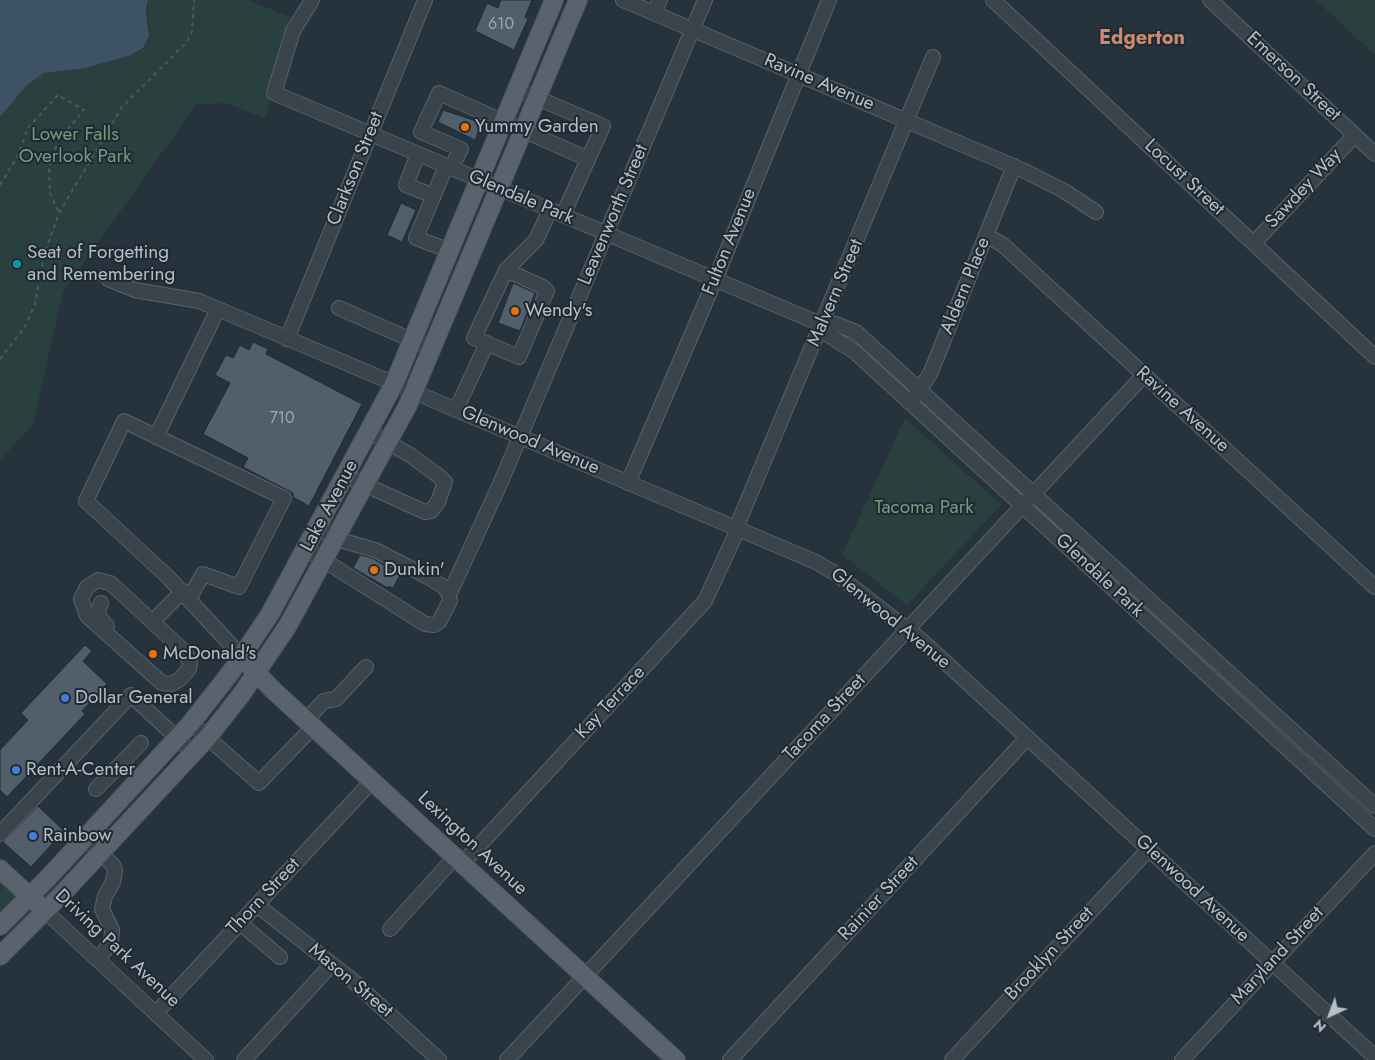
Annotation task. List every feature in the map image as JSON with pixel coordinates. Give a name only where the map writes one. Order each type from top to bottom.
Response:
[{"type":"main road","name":"Lake Avenue","points":[[0,926],[30,897],[191,723],[242,657],[274,608],[394,384],[554,0]]},
{"type":"main road","name":"Lake Avenue","points":[[0,956],[46,912],[207,738],[257,673],[287,627],[365,485],[413,392],[578,0]]},
{"type":"main road","name":"Lexington Avenue","points":[[242,657],[372,781],[676,1060]]},
{"type":"main road","name":"Driving Park Avenue","points":[[0,870],[46,912]]},
{"type":"street","name":"Glendale Park","points":[[312,0],[295,26],[274,94],[823,326],[836,324],[856,332],[921,389],[1375,806]]},
{"type":"street","name":"Clarkson Street","points":[[287,339],[425,0]]},
{"type":"street","name":"Leavenworth Street","points":[[324,561],[418,621],[430,625],[439,622],[450,602],[449,594],[467,558],[705,0]]},
{"type":"street","name":"Fulton Avenue","points":[[628,483],[715,280],[830,0]]},
{"type":"street","name":"Locust Street","points":[[993,0],[1375,357]]},
{"type":"street","name":"Emerson Street","points":[[1210,0],[1375,154]]},
{"type":"street","name":"Ravine Avenue","points":[[629,1],[657,6],[692,29],[1014,166],[1064,191],[1096,212]]},
{"type":"street","name":"Malvern Street","points":[[737,529],[934,57]]},
{"type":"street","points":[[506,270],[543,287],[547,291],[519,357],[474,338],[506,270],[536,240],[556,213],[588,158],[603,126],[518,90]]},
{"type":"street","points":[[434,196],[406,185],[421,132],[438,93],[505,121],[524,132],[588,158]]},
{"type":"street","points":[[421,132],[461,148],[434,196],[416,238],[450,251]]},
{"type":"street","name":"Sawdey Way","points":[[1254,244],[1355,135]]},
{"type":"street","name":"Aldern Place","points":[[910,402],[930,374],[1014,166]]},
{"type":"street","name":"Ravine Avenue","points":[[986,235],[1002,245],[1375,587]]},
{"type":"street","name":"Glenwood Avenue","points":[[108,279],[135,290],[199,300],[830,570],[908,629],[1375,1057]]},
{"type":"street","points":[[339,308],[432,349]]},
{"type":"street","points":[[156,437],[218,309]]},
{"type":"street","name":"Glendale Park","points":[[823,326],[828,335],[852,349],[1375,829]]},
{"type":"street","points":[[456,410],[486,343]]},
{"type":"street","name":"Tacoma Street","points":[[506,1060],[1144,375]]},
{"type":"street","points":[[153,621],[186,595],[203,574],[238,588],[284,498],[124,421],[86,501],[186,595],[242,657]]},
{"type":"street","points":[[346,476],[425,512],[431,511],[438,502],[445,482],[410,455],[369,432]]},
{"type":"street","points":[[318,528],[336,539],[371,549],[428,576],[438,582],[449,594]]},
{"type":"street","name":"Kay Terrace","points":[[390,929],[459,860],[705,601],[737,529]]},
{"type":"street","points":[[306,549],[324,561]]},
{"type":"street","points":[[104,581],[110,583],[153,621],[186,653],[190,663],[186,673],[176,682],[167,684],[156,679],[87,616],[81,599],[83,593],[92,583],[104,581]]},
{"type":"street","points":[[136,606],[114,597],[102,602],[97,614],[151,666],[156,672],[156,679]]},
{"type":"street","points":[[191,723],[259,783],[310,723],[324,701],[336,699],[366,667]]},
{"type":"street","points":[[0,834],[131,695],[193,753]]},
{"type":"street","name":"Rainier Street","points":[[730,1060],[1028,738]]},
{"type":"street","points":[[96,789],[141,743]]},
{"type":"street","name":"Thorn Street","points":[[156,1013],[372,781]]},
{"type":"street","points":[[85,838],[113,865],[115,870],[113,882],[105,896],[102,909],[112,930],[111,942],[98,960]]},
{"type":"street","name":"Brooklyn Street","points":[[952,1060],[1149,849]]},
{"type":"street","name":"Maryland Street","points":[[1182,1060],[1375,853]]},
{"type":"street","name":"Mason Street","points":[[257,905],[332,964],[439,1060]]},
{"type":"street","name":"Driving Park Avenue","points":[[46,912],[206,1060]]},
{"type":"street","points":[[240,923],[280,957]]},
{"type":"street","points":[[244,1060],[332,964]]},
{"type":"path","points":[[0,359],[26,325],[35,304],[44,255],[59,213],[122,107],[186,43],[192,32],[194,0]]},
{"type":"path","points":[[0,185],[17,158],[28,128],[58,95],[84,110],[58,141],[49,167],[50,193],[59,213]]},
{"type":"green space","name":"Lower Falls Overlook Park","points":[[148,0],[247,0],[298,20],[265,118],[225,103],[196,105],[63,292],[33,424],[0,460],[0,117],[26,86],[44,73],[86,68],[138,52],[143,48],[150,29],[147,16]]},
{"type":"green space","points":[[1316,0],[1375,0],[1375,55]]},
{"type":"green space","name":"Tacoma Park","points":[[905,418],[1001,505],[907,605],[842,555]]},
{"type":"green space","points":[[0,869],[30,897],[0,926]]},
{"type":"water","points":[[0,0],[148,0],[146,10],[149,36],[143,48],[131,55],[86,68],[44,73],[26,86],[0,117]]},
{"type":"building","points":[[501,0],[532,0],[525,17],[528,19],[514,50],[475,31],[487,3],[498,8]]},
{"type":"building","name":"Yummy Garden","points":[[443,110],[482,123],[475,140],[438,122]]},
{"type":"building","points":[[401,203],[416,210],[402,242],[387,235]]},
{"type":"building","points":[[99,268],[106,270],[100,275],[101,283],[94,280]]},
{"type":"building","points":[[513,283],[535,293],[520,331],[498,323]]},
{"type":"building","points":[[253,342],[268,349],[266,354],[362,404],[309,506],[293,497],[293,493],[243,467],[248,458],[203,434],[230,383],[215,375],[226,355],[233,358],[240,345],[249,350]]},
{"type":"building","name":"Dunkin'","points":[[360,555],[372,558],[400,575],[393,588],[389,586],[388,588],[353,568]]},
{"type":"building","name":"Dollar General","points":[[85,645],[92,651],[83,661],[107,684],[82,711],[85,714],[7,797],[0,790],[0,750],[28,720],[21,713]]},
{"type":"building","name":"Rainbow","points":[[38,806],[64,831],[31,867],[3,842]]},
{"type":"place","name":"Yummy Garden","points":[[465,127]]},
{"type":"place","name":"Seat of Forgetting and Remembering","points":[[17,264]]},
{"type":"place","name":"Wendy's","points":[[515,311]]},
{"type":"place","name":"Dunkin'","points":[[374,570]]},
{"type":"place","name":"McDonald's","points":[[153,654]]},
{"type":"place","name":"Dollar General","points":[[65,698]]},
{"type":"place","name":"Rent-A-Center","points":[[16,770]]},
{"type":"place","name":"Rainbow","points":[[33,836]]},
{"type":"district","name":"Edgerton","points":[[1142,39]]}]
